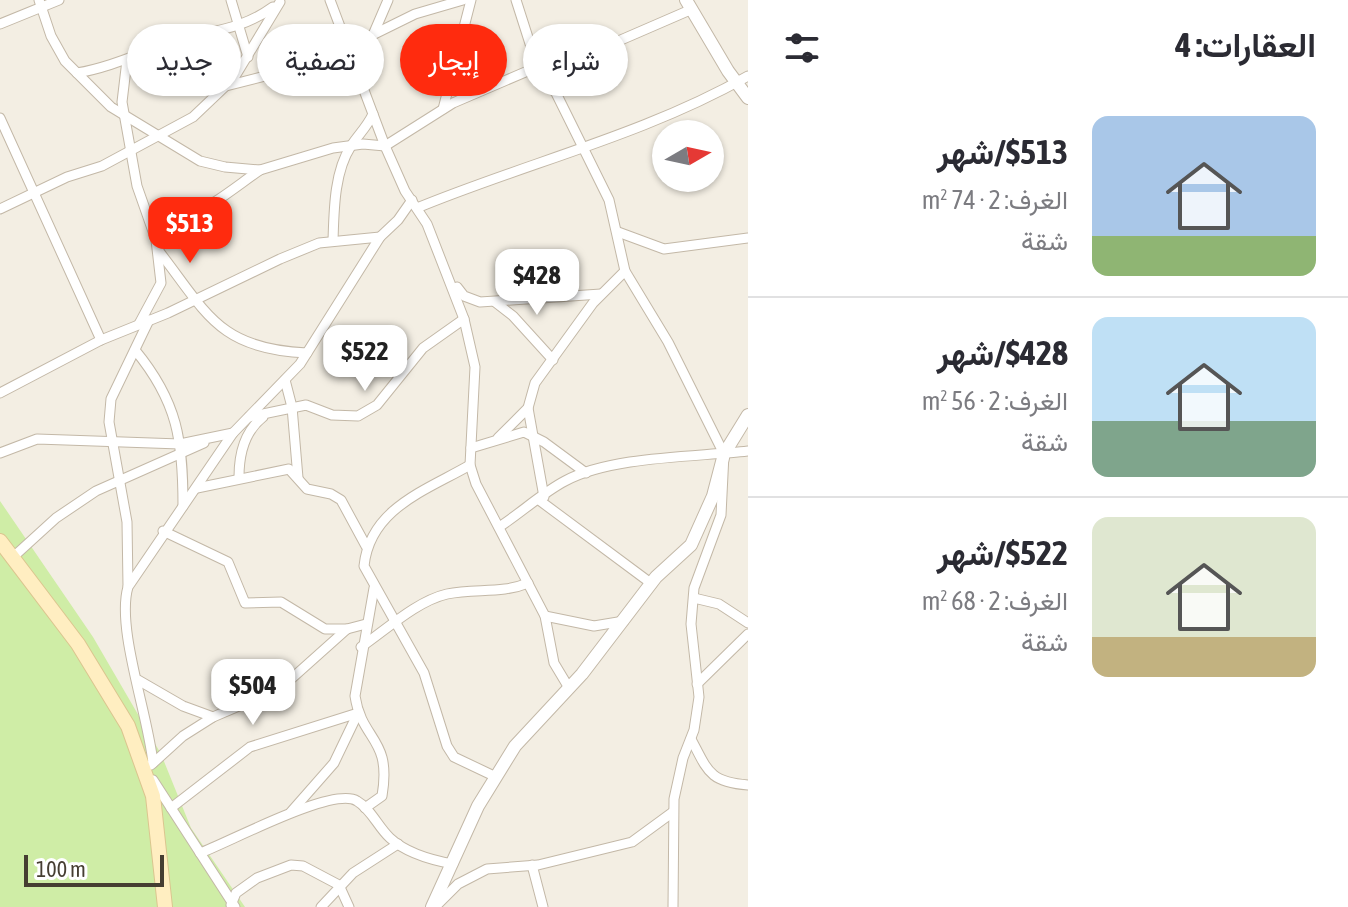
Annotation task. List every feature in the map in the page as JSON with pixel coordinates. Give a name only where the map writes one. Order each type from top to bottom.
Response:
[{"type":"main road","points":[[0,541],[78,644],[150,766],[165,907]]},
{"type":"street","points":[[0,24],[40,3],[59,0]]},
{"type":"street","points":[[231,0],[237,24]]},
{"type":"street","points":[[330,0],[339,24]]},
{"type":"street","points":[[378,24],[388,0]]},
{"type":"street","points":[[384,30],[415,14],[463,0]]},
{"type":"street","points":[[443,109],[471,0]]},
{"type":"street","points":[[516,0],[524,24]]},
{"type":"street","points":[[241,26],[281,1]]},
{"type":"street","points":[[241,66],[281,1]]},
{"type":"street","points":[[40,3],[51,36],[77,73],[124,116],[200,161],[260,170]]},
{"type":"street","points":[[628,32],[688,5],[742,80],[748,98]]},
{"type":"street","points":[[241,37],[248,57]]},
{"type":"street","points":[[77,73],[127,60],[122,85],[124,116],[137,186],[158,250],[161,283],[135,350],[111,399],[111,441],[127,522],[128,587]]},
{"type":"street","points":[[158,250],[168,231],[188,214],[210,205],[260,170],[351,146],[385,146],[443,109],[523,77]]},
{"type":"street","points":[[232,906],[171,808],[150,766],[138,680],[125,630],[123,604],[128,587],[163,531],[197,488],[233,433],[307,353],[380,237],[414,204],[584,148],[742,80]]},
{"type":"street","points":[[0,209],[67,177],[102,166],[193,117],[215,96]]},
{"type":"street","points":[[366,96],[385,146],[452,282],[464,319],[475,367],[470,465],[476,484],[545,616],[554,663],[569,688]]},
{"type":"street","points":[[558,96],[609,200],[625,271],[668,342],[724,454],[721,515],[694,598],[691,624],[699,697],[673,812],[673,907]]},
{"type":"street","points":[[333,241],[340,174],[351,146],[364,133],[373,114]]},
{"type":"street","points":[[0,118],[101,340]]},
{"type":"street","points":[[618,232],[664,249],[748,238]]},
{"type":"street","points":[[0,393],[101,340],[280,259],[333,241],[380,237]]},
{"type":"street","points":[[158,250],[193,301],[222,328],[249,344],[273,351],[307,353]]},
{"type":"street","points":[[625,271],[601,294],[535,383],[528,408],[542,498],[652,584]]},
{"type":"street","points":[[452,282],[464,296],[480,302],[601,294]]},
{"type":"street","points":[[495,302],[513,316],[553,360]]},
{"type":"street","points":[[248,418],[306,405],[332,415],[358,416],[377,405],[423,348],[464,319]]},
{"type":"street","points":[[135,350],[169,399],[181,450],[183,506]]},
{"type":"street","points":[[285,380],[292,407],[298,478]]},
{"type":"street","points":[[498,438],[528,408]]},
{"type":"street","points":[[239,477],[244,444],[253,424],[269,412]]},
{"type":"street","points":[[433,907],[494,776],[515,746],[569,688],[652,584],[691,545],[713,496],[724,454],[748,415]]},
{"type":"street","points":[[471,448],[524,432],[586,473]]},
{"type":"street","points":[[11,559],[56,518],[119,480],[181,450],[233,433]]},
{"type":"street","points":[[0,453],[37,439],[111,441],[181,450]]},
{"type":"street","points":[[499,527],[564,481],[586,473],[689,455],[748,451]]},
{"type":"street","points":[[470,465],[417,491],[378,526],[366,546],[364,566],[424,673],[447,746],[454,757],[494,776]]},
{"type":"street","points":[[197,488],[289,469],[307,489],[331,494],[341,500],[366,546]]},
{"type":"street","points":[[163,531],[228,562],[245,603],[281,602],[325,629],[347,629],[366,624]]},
{"type":"street","points":[[361,647],[429,601],[448,594],[512,590],[528,583]]},
{"type":"street","points":[[365,808],[382,796],[385,760],[380,746],[358,713],[355,696],[361,647],[374,588]]},
{"type":"street","points":[[694,598],[719,604],[748,623]]},
{"type":"street","points":[[545,616],[594,626],[625,621]]},
{"type":"street","points":[[150,766],[183,736],[213,717],[281,688],[347,629]]},
{"type":"street","points":[[697,684],[748,634]]},
{"type":"street","points":[[138,680],[183,706],[213,717]]},
{"type":"street","points":[[171,808],[250,747],[358,713]]},
{"type":"street","points":[[291,812],[334,763],[358,713]]},
{"type":"street","points":[[691,739],[712,777],[725,783],[748,785]]},
{"type":"street","points":[[200,853],[320,801],[348,797],[365,808],[398,844],[428,859],[453,864]]},
{"type":"street","points":[[433,907],[458,884],[487,869],[532,865],[632,842],[673,812]]},
{"type":"street","points":[[321,907],[339,885],[372,858],[398,844]]},
{"type":"street","points":[[232,906],[236,893],[257,878],[291,865],[303,866],[339,885],[349,907]]},
{"type":"street","points":[[532,865],[543,907]]},
{"type":"green space","points":[[0,501],[93,637],[161,754],[191,828],[245,907],[0,907]]}]
